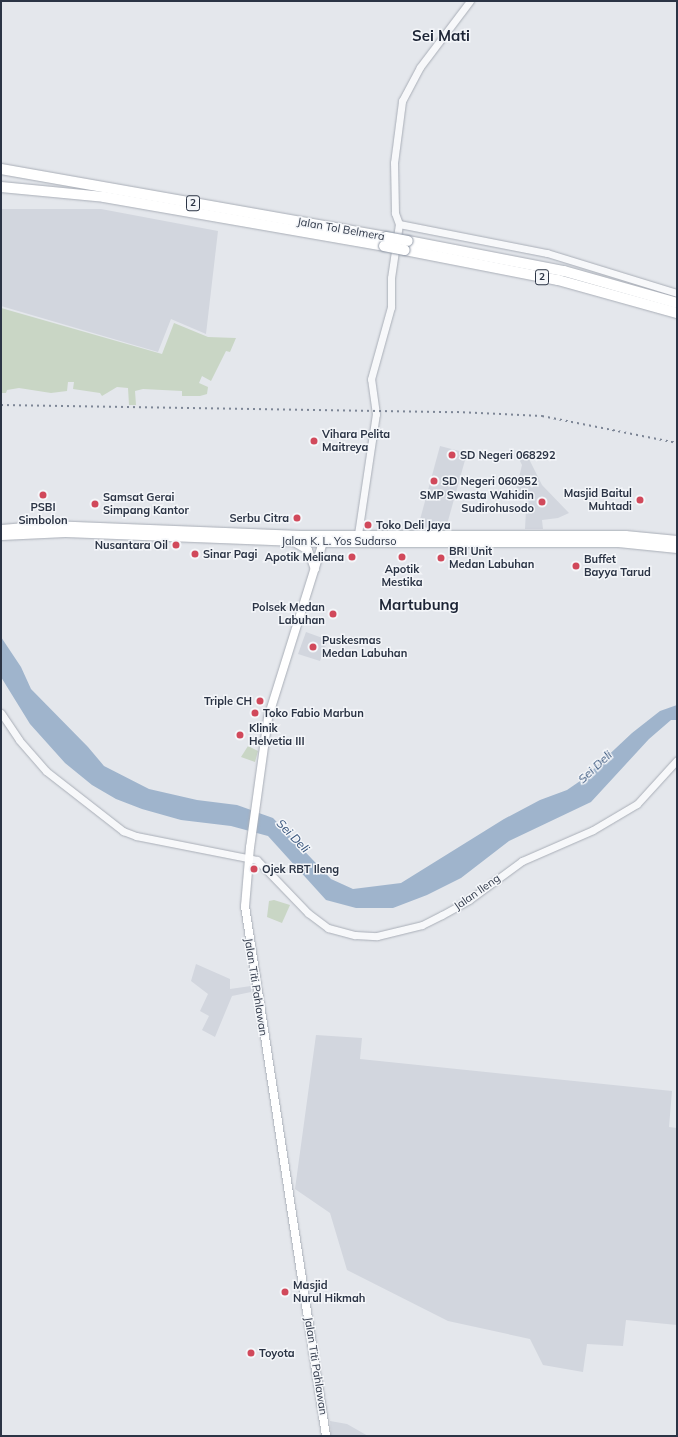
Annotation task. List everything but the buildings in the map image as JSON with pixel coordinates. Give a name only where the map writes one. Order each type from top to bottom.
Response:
[{"type":"highway","name":"Jalan Tol Belmera","points":[[1,169],[385,242]]},
{"type":"highway","name":"Jalan Tol Belmera","points":[[1,188],[104,197],[564,271],[677,304]]},
{"type":"highway","name":"Jalan Tol Belmera","points":[[406,245],[573,284],[677,313]]},
{"type":"highway","name":"Jalan K. L. Yos Sudarso","points":[[1,535],[65,528],[294,542],[358,534],[397,538]]},
{"type":"highway","name":"Jalan K. L. Yos Sudarso","points":[[1,529],[65,528],[324,538],[554,538],[677,540]]},
{"type":"highway","name":"Jalan K. L. Yos Sudarso","points":[[646,540],[677,548]]},
{"type":"main road","name":"Jalan Titi Pahlawan","points":[[324,538],[268,718],[255,805],[245,906],[268,1067],[326,1436]]},
{"type":"main road","points":[[294,542],[308,550],[315,570]]},
{"type":"street","points":[[358,534],[376,414],[371,379],[389,320],[393,258],[399,224],[395,213],[394,163],[402,101],[420,68],[470,1]]},
{"type":"street","points":[[399,224],[547,253],[677,293]]},
{"type":"street","points":[[1,713],[19,740],[46,770],[123,831],[143,838],[249,858]]},
{"type":"street","name":"Jalan Ileng","points":[[249,858],[258,860],[308,913],[328,928],[354,935],[378,936],[395,933],[442,915],[469,900],[522,862],[593,830],[637,804],[677,760]]},
{"type":"shaded area","points":[[1,209],[101,209],[218,231],[206,334],[171,319],[158,352],[1,306]]},
{"type":"shaded area","points":[[440,446],[467,453],[446,528],[418,527]]},
{"type":"shaded area","name":"SMP Swasta Wahidin Sudirohusodo","points":[[526,453],[542,485],[569,513],[558,518],[542,520],[543,529],[525,529],[527,491],[516,490],[522,465],[518,457]]},
{"type":"shaded area","name":"Puskesmas Medan Labuhan","points":[[306,632],[328,640],[320,661],[298,654]]},
{"type":"shaded area","points":[[196,964],[230,979],[230,989],[251,986],[251,992],[232,996],[215,1037],[202,1030],[209,1016],[200,1011],[208,994],[191,981]]},
{"type":"shaded area","points":[[316,1035],[362,1038],[360,1059],[672,1091],[669,1127],[677,1128],[677,1325],[626,1320],[623,1346],[587,1344],[583,1372],[543,1365],[530,1339],[448,1321],[347,1270],[330,1213],[295,1189]]},
{"type":"shaded area","points":[[330,1421],[347,1424],[368,1436],[331,1436]]},
{"type":"green space","points":[[1,308],[162,354],[174,323],[208,337],[236,338],[230,352],[226,351],[211,381],[202,376],[199,383],[208,387],[207,394],[200,396],[182,396],[182,391],[143,389],[135,391],[136,405],[129,405],[128,388],[117,387],[102,396],[100,393],[73,389],[74,382],[68,382],[67,391],[51,393],[19,388],[7,390],[6,393],[1,393]]},
{"type":"green space","points":[[248,746],[258,751],[255,762],[241,757]]},
{"type":"green space","points":[[274,900],[290,905],[282,923],[267,917],[269,901]]},
{"type":"water","points":[[1,637],[21,667],[31,689],[88,747],[104,766],[149,789],[197,800],[237,805],[273,818],[331,879],[353,889],[401,883],[504,819],[540,800],[567,790],[583,779],[632,733],[660,711],[677,705],[677,720],[671,720],[649,739],[591,802],[509,841],[461,878],[427,895],[393,908],[356,908],[326,900],[268,836],[231,826],[181,820],[142,809],[116,799],[92,785],[65,763],[30,724],[1,677]]},
{"type":"railway","points":[[1,405],[457,412],[542,416],[677,443]]},
{"type":"place","name":"Vihara Pelita Maitreya","points":[[314,441]]},
{"type":"place","name":"SD Negeri 068292","points":[[452,455]]},
{"type":"place","name":"SD Negeri 060952","points":[[434,481]]},
{"type":"place","name":"PSBI Simbolon","points":[[43,495]]},
{"type":"place","name":"Masjid Baitul Muhtadi","points":[[640,500]]},
{"type":"place","name":"SMP Swasta Wahidin Sudirohusodo","points":[[542,502]]},
{"type":"place","name":"Samsat Gerai Simpang Kantor","points":[[95,504]]},
{"type":"place","name":"Serbu Citra","points":[[297,518]]},
{"type":"place","name":"Toko Deli Jaya","points":[[368,525]]},
{"type":"place","name":"Nusantara Oil","points":[[176,545]]},
{"type":"place","name":"Sinar Pagi","points":[[195,554]]},
{"type":"place","name":"Apotik Meliana","points":[[352,557]]},
{"type":"place","name":"Apotik Mestika","points":[[402,557]]},
{"type":"place","name":"BRI Unit Medan Labuhan","points":[[441,558]]},
{"type":"place","name":"Buffet Bayya Tarud","points":[[576,566]]},
{"type":"place","name":"Polsek Medan Labuhan","points":[[333,614]]},
{"type":"place","name":"Puskesmas Medan Labuhan","points":[[313,647]]},
{"type":"place","name":"Triple CH","points":[[260,701]]},
{"type":"place","name":"Toko Fabio Marbun","points":[[255,713]]},
{"type":"place","name":"Klinik Helvetia III","points":[[240,735]]},
{"type":"place","name":"Ojek RBT Ileng","points":[[254,869]]},
{"type":"place","name":"Masjid Nurul Hikmah","points":[[285,1292]]},
{"type":"place","name":"Toyota","points":[[251,1353]]},
{"type":"district","name":"Sei Mati","points":[[441,36]]},
{"type":"district","name":"Martubung","points":[[419,605]]},
{"type":"water label","name":"Sei Deli","points":[[595,767]]},
{"type":"water label","name":"Sei Deli","points":[[293,836]]}]
